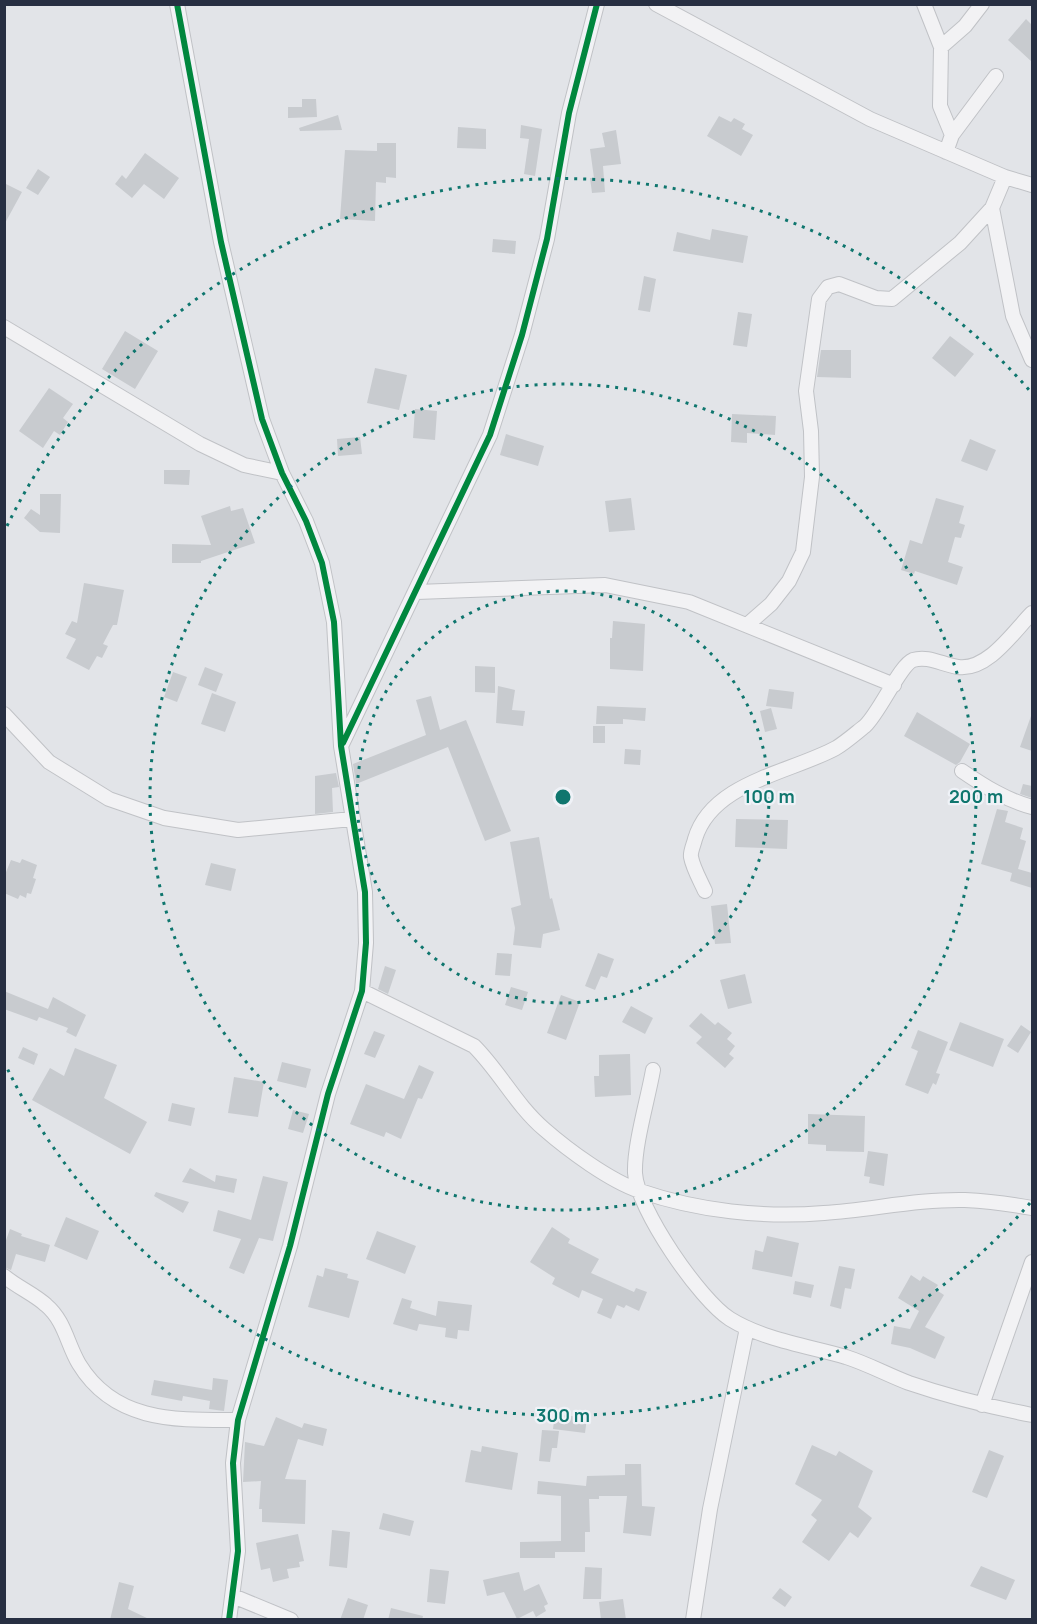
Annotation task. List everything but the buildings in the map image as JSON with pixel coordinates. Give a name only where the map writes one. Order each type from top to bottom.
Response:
[{"type":"street","points":[[177,4],[221,242],[262,419],[282,473],[306,521],[322,563],[334,622],[341,746],[365,892],[366,943],[362,991],[328,1094],[290,1246],[238,1420],[233,1463],[238,1551],[229,1620]]},
{"type":"street","points":[[341,746],[417,592],[490,435],[522,335],[547,239],[569,113],[597,4]]},
{"type":"street","points":[[656,4],[870,119],[1005,177],[1032,185]]},
{"type":"street","points":[[924,4],[941,47],[940,106],[952,135]]},
{"type":"street","points":[[941,47],[965,26],[982,4]]},
{"type":"street","points":[[946,152],[952,135],[996,76]]},
{"type":"street","points":[[747,625],[783,589],[803,552],[812,477],[807,391],[819,299],[828,288],[839,284],[876,298],[892,299],[960,243],[992,208],[1005,177]]},
{"type":"street","points":[[992,208],[1013,316],[1032,360]]},
{"type":"street","points":[[4,327],[200,444],[244,465],[282,473]]},
{"type":"street","points":[[417,592],[605,585],[690,602],[894,685]]},
{"type":"street","points":[[705,891],[691,855],[698,831],[710,812],[727,796],[837,747],[867,724],[879,710],[904,666],[913,660],[928,659],[959,668],[976,665],[991,655],[1032,613]]},
{"type":"street","points":[[4,714],[50,762],[108,799],[164,818],[238,830],[352,819]]},
{"type":"street","points":[[962,771],[989,789],[1018,804],[1032,807]]},
{"type":"street","points":[[362,991],[474,1046],[488,1060],[518,1102],[544,1130],[618,1181],[639,1191],[704,1208],[743,1212],[823,1213],[963,1200],[1032,1208]]},
{"type":"street","points":[[652,1070],[635,1172],[639,1191],[654,1226],[701,1289],[727,1317],[747,1328],[849,1358],[908,1382],[982,1405],[1032,1415]]},
{"type":"street","points":[[982,1405],[1032,1262]]},
{"type":"street","points":[[7,1281],[47,1305],[64,1328],[77,1362],[95,1388],[119,1405],[179,1420],[238,1420]]},
{"type":"street","points":[[693,1620],[710,1509],[747,1328]]},
{"type":"street","points":[[233,1596],[291,1620]]},
{"type":"cycle path","points":[[177,4],[221,242],[262,419],[282,473],[306,521],[322,563],[334,622],[341,746],[365,892],[366,943],[362,991],[328,1094],[290,1246],[238,1420],[233,1463],[238,1551],[229,1620]]},
{"type":"cycle path","points":[[343,743],[490,435],[522,335],[547,239],[569,113],[597,4]]}]
